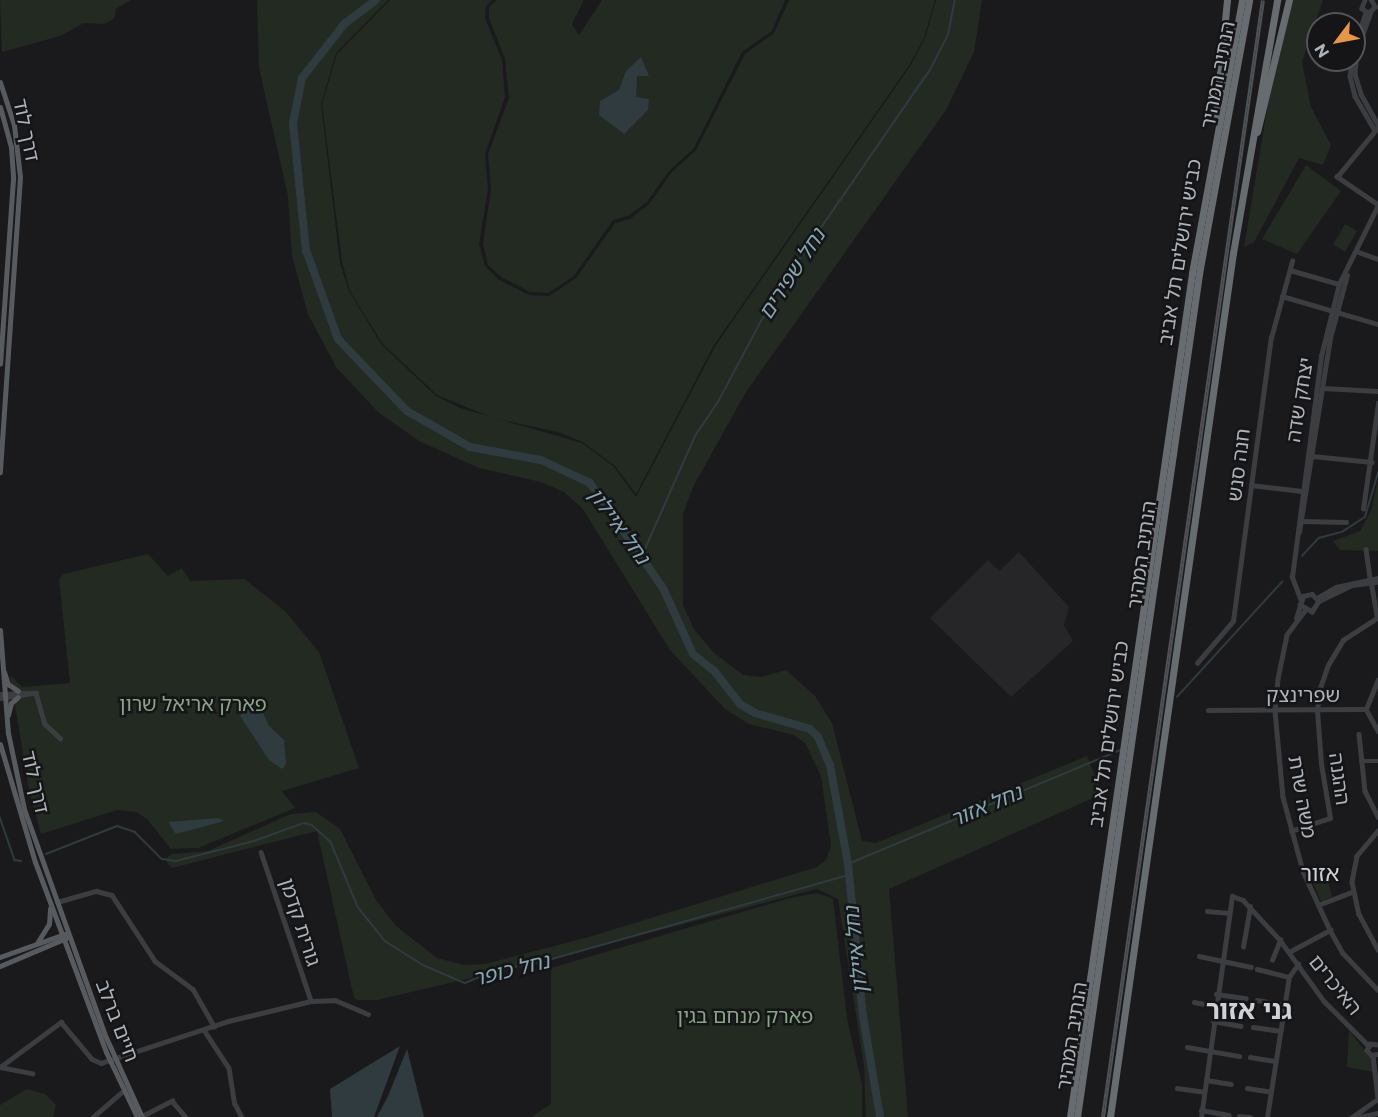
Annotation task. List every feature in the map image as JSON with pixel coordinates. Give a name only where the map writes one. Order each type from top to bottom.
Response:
[{"type":"highway","points":[[1207,186],[1227,0]]},
{"type":"highway","name":"כביש ירושלים תל אביב","points":[[1070,1117],[1207,186],[1242,0]]},
{"type":"highway","name":"הנתיב המהיר","points":[[1077,1117],[1200,268],[1250,0]]},
{"type":"highway","points":[[1110,1117],[1245,178],[1277,0]]},
{"type":"highway","points":[[1245,178],[1289,0]]},
{"type":"main road","name":"דרך לוד","points":[[0,82],[20,158],[20,196],[0,472]]},
{"type":"main road","name":"דרך לוד","points":[[0,107],[11,147],[13,179],[0,364]]},
{"type":"main road","name":"דרך לוד","points":[[0,630],[2,696],[24,809],[69,934]]},
{"type":"main road","points":[[1,664],[8,684],[18,694],[11,703],[7,720]]},
{"type":"main road","name":"דרך לוד","points":[[0,744],[49,900],[63,937]]},
{"type":"main road","points":[[36,944],[49,924],[49,900]]},
{"type":"main road","points":[[0,966],[51,946],[69,934]]},
{"type":"main road","name":"חיים ברלב","points":[[69,934],[112,1061],[137,1117]]},
{"type":"main road","points":[[0,957],[63,937]]},
{"type":"main road","name":"חיים ברלב","points":[[63,937],[106,1052],[142,1117]]},
{"type":"main road","points":[[51,946],[60,947],[70,957]]},
{"type":"street","points":[[1362,1],[1368,12],[1357,51],[1355,74],[1361,94],[1377,127]]},
{"type":"street","points":[[1366,17],[1375,4]]},
{"type":"street","points":[[1350,72],[1356,96],[1377,127]]},
{"type":"street","points":[[1377,127],[1337,177],[1378,205]]},
{"type":"street","name":"יצחק שדה","points":[[1301,601],[1294,590],[1297,538],[1307,492],[1339,284],[1378,205]]},
{"type":"street","points":[[1356,251],[1378,259]]},
{"type":"street","name":"חנה סנש","points":[[1197,663],[1233,621],[1270,338],[1292,261]]},
{"type":"street","points":[[1290,270],[1339,284]]},
{"type":"street","name":"יצחק שדה","points":[[1300,521],[1301,491],[1321,356],[1347,270]]},
{"type":"street","points":[[1282,296],[1378,324]]},
{"type":"street","points":[[1323,388],[1378,391]]},
{"type":"street","points":[[1363,509],[1372,462],[1378,403]]},
{"type":"street","points":[[1312,456],[1372,462]]},
{"type":"street","points":[[1251,486],[1307,492]]},
{"type":"street","points":[[1300,521],[1346,522]]},
{"type":"street","name":"ההגנה","points":[[1291,831],[1330,818],[1317,711],[1322,679],[1335,651],[1352,633],[1377,618],[1366,549]]},
{"type":"street","points":[[1305,611],[1301,601],[1312,594],[1318,599],[1352,585],[1378,578]]},
{"type":"street","points":[[1370,580],[1378,582]]},
{"type":"street","name":"משה שרת","points":[[1294,623],[1305,611],[1315,610],[1318,599]]},
{"type":"street","name":"משה שרת","points":[[1301,601],[1283,652],[1275,711],[1279,769],[1291,831],[1329,930],[1343,953],[1378,990]]},
{"type":"street","name":"שפרינצק","points":[[1208,710],[1366,709],[1378,680]]},
{"type":"street","points":[[2,696],[35,692],[45,724],[60,738]]},
{"type":"street","points":[[1366,709],[1378,731]]},
{"type":"street","points":[[1359,734],[1360,761],[1365,791],[1378,817]]},
{"type":"street","points":[[1360,761],[1378,761]]},
{"type":"street","points":[[1378,831],[1357,856],[1352,892],[1378,949]]},
{"type":"street","name":"גורית קדמן","points":[[261,852],[311,1001]]},
{"type":"street","points":[[57,902],[96,891],[112,895],[155,961],[193,989],[214,1026]]},
{"type":"street","points":[[1318,905],[1352,892]]},
{"type":"street","name":"האיכרים","points":[[1228,913],[1232,896],[1250,907],[1280,940],[1324,1001],[1369,1046]]},
{"type":"street","points":[[1243,947],[1250,907]]},
{"type":"street","points":[[1201,1117],[1228,913],[1207,911]]},
{"type":"street","points":[[1289,952],[1329,930]]},
{"type":"street","points":[[1272,960],[1280,940]]},
{"type":"street","points":[[1199,956],[1221,958],[1289,977]]},
{"type":"street","points":[[1267,1117],[1289,977],[1298,964]]},
{"type":"street","points":[[1216,994],[1246,998]]},
{"type":"street","points":[[96,1062],[112,1061],[214,1026],[311,1001],[335,1000],[368,1014]]},
{"type":"street","points":[[1257,1000],[1285,1005]]},
{"type":"street","points":[[1194,1002],[1215,1006]]},
{"type":"street","points":[[1213,1021],[1241,1026]]},
{"type":"street","points":[[0,1067],[61,1022],[96,1062]]},
{"type":"street","points":[[1253,1027],[1281,1031]]},
{"type":"street","points":[[204,1030],[229,1068],[235,1104],[242,1117]]},
{"type":"street","points":[[1359,1117],[1378,1113],[1376,1055],[1368,1052],[1369,1046],[1378,1043]]},
{"type":"street","points":[[1187,1047],[1239,1056]]},
{"type":"street","points":[[96,1062],[106,1052]]},
{"type":"street","points":[[1250,1057],[1276,1061]]},
{"type":"street","points":[[0,1067],[32,1073]]},
{"type":"street","points":[[1206,1080],[1231,1084]]},
{"type":"street","points":[[1177,1088],[1204,1092]]},
{"type":"street","points":[[1247,1088],[1271,1092]]},
{"type":"street","points":[[93,1117],[121,1094]]},
{"type":"street","points":[[1352,1117],[1377,1098]]},
{"type":"street","points":[[142,1117],[172,1101],[186,1117]]},
{"type":"street","points":[[1201,1110],[1229,1115]]},
{"type":"street","points":[[1239,1116],[1250,1117]]},
{"type":"shaded area","points":[[641,57],[649,76],[637,76],[636,97],[649,99],[648,110],[624,134],[599,115],[600,101],[619,90],[626,71]]},
{"type":"shaded area","points":[[1019,552],[1069,607],[1064,625],[1073,641],[1011,697],[930,618],[988,560],[999,571]]},
{"type":"shaded area","points":[[247,701],[259,704],[269,726],[284,740],[286,764],[282,769],[269,760],[240,716]]},
{"type":"shaded area","points":[[218,818],[224,821],[176,834],[168,822]]},
{"type":"shaded area","points":[[400,1046],[374,1117],[332,1117],[330,1089]]},
{"type":"shaded area","points":[[407,1049],[424,1117],[377,1117],[388,1096]]},
{"type":"green space","points":[[0,0],[131,0],[116,9],[114,19],[104,24],[84,23],[60,36],[2,52]]},
{"type":"green space","points":[[257,0],[388,0],[336,53],[321,104],[340,263],[349,291],[381,344],[436,396],[460,408],[582,443],[614,467],[636,497],[716,345],[911,65],[925,38],[936,0],[982,0],[974,52],[946,110],[746,392],[694,485],[683,514],[683,605],[694,629],[713,652],[743,675],[761,677],[786,670],[815,696],[832,723],[862,841],[876,843],[1087,756],[1102,794],[889,889],[908,1117],[866,1117],[864,1066],[838,899],[817,889],[523,966],[377,1000],[358,1000],[354,998],[317,831],[172,868],[168,864],[166,858],[172,854],[208,851],[291,814],[316,812],[340,829],[376,900],[396,926],[437,958],[464,965],[485,964],[589,937],[817,867],[826,860],[831,846],[821,776],[805,743],[794,735],[749,724],[725,709],[670,650],[583,509],[564,492],[541,482],[479,468],[419,441],[378,412],[336,367],[308,314],[292,256],[288,196],[259,68]]},
{"type":"green space","points":[[390,0],[492,0],[486,6],[485,18],[502,60],[505,97],[485,154],[488,189],[479,244],[485,266],[499,280],[529,295],[549,296],[576,278],[615,223],[630,219],[649,204],[671,173],[696,150],[745,54],[774,33],[789,0],[935,0],[924,38],[910,64],[714,345],[636,494],[615,466],[583,442],[558,432],[493,418],[437,395],[382,343],[350,291],[342,262],[322,104],[337,54]]},
{"type":"green space","points":[[497,0],[584,0],[572,24],[579,35],[602,0],[785,0],[772,31],[742,52],[694,148],[669,171],[647,202],[628,216],[613,220],[574,276],[548,293],[530,292],[501,277],[488,265],[483,244],[491,189],[488,154],[509,98],[505,59],[489,18],[489,7]]},
{"type":"green space","points":[[1293,0],[1323,0],[1319,12],[1306,12],[1306,50],[1302,62],[1311,107],[1331,145],[1323,165],[1299,158],[1254,242],[1244,247],[1273,74]]},
{"type":"green space","points":[[1306,165],[1341,191],[1297,254],[1262,239]]},
{"type":"green space","points":[[1345,224],[1357,231],[1345,252],[1333,245]]},
{"type":"green space","points":[[1378,481],[1378,551],[1340,550],[1333,541],[1360,531],[1371,511]]},
{"type":"green space","name":"פארק אריאל שרון","points":[[148,554],[168,576],[182,568],[190,581],[244,579],[285,611],[319,652],[359,768],[282,791],[295,808],[198,848],[171,849],[147,819],[136,812],[117,810],[41,834],[29,790],[10,675],[22,687],[70,683],[59,579],[64,574]]},
{"type":"green space","points":[[1327,875],[1332,897],[1321,902],[1311,878]]},
{"type":"green space","name":"פארק מנחם בגין","points":[[817,893],[833,899],[847,1019],[862,1085],[862,1117],[531,1117],[551,1104],[551,968],[790,898]]},
{"type":"green space","points":[[1349,1030],[1373,1062],[1374,1072],[1347,1067]]},
{"type":"green space","points":[[27,1089],[45,1094],[56,1105],[53,1117],[0,1117],[0,1105]]},
{"type":"waterway","name":"נחל איילון","points":[[376,0],[345,23],[302,78],[293,123],[306,250],[338,339],[407,411],[470,447],[541,460],[590,483],[663,588],[693,654],[715,672],[740,704],[755,713],[810,729],[818,737],[830,765],[848,864],[863,1016],[880,1117]]},
{"type":"waterway","name":"נחל שפירים","points":[[641,558],[695,436],[718,402],[776,293],[930,70],[948,35],[955,0]]},
{"type":"waterway","name":"נחל אזור","points":[[1302,556],[1319,538],[1342,532],[1365,517],[1378,473]]},
{"type":"waterway","name":"נחל אזור","points":[[1177,697],[1282,582]]},
{"type":"waterway","points":[[233,702],[243,703]]},
{"type":"waterway","name":"נחל אזור","points":[[848,864],[1121,750]]},
{"type":"waterway","name":"נחל כופר","points":[[0,817],[15,860],[21,861]]},
{"type":"waterway","name":"נחל כופר","points":[[46,854],[117,826],[135,832],[162,859],[176,861],[254,841],[304,823],[312,825],[331,842],[358,907],[385,941],[423,965],[465,983],[493,971],[545,961],[849,875]]},
{"type":"railway","points":[[1103,1117],[1263,0]]},
{"type":"district","name":"אזור","points":[[1320,874]]},
{"type":"district","name":"גני אזור","points":[[1249,1011]]}]
